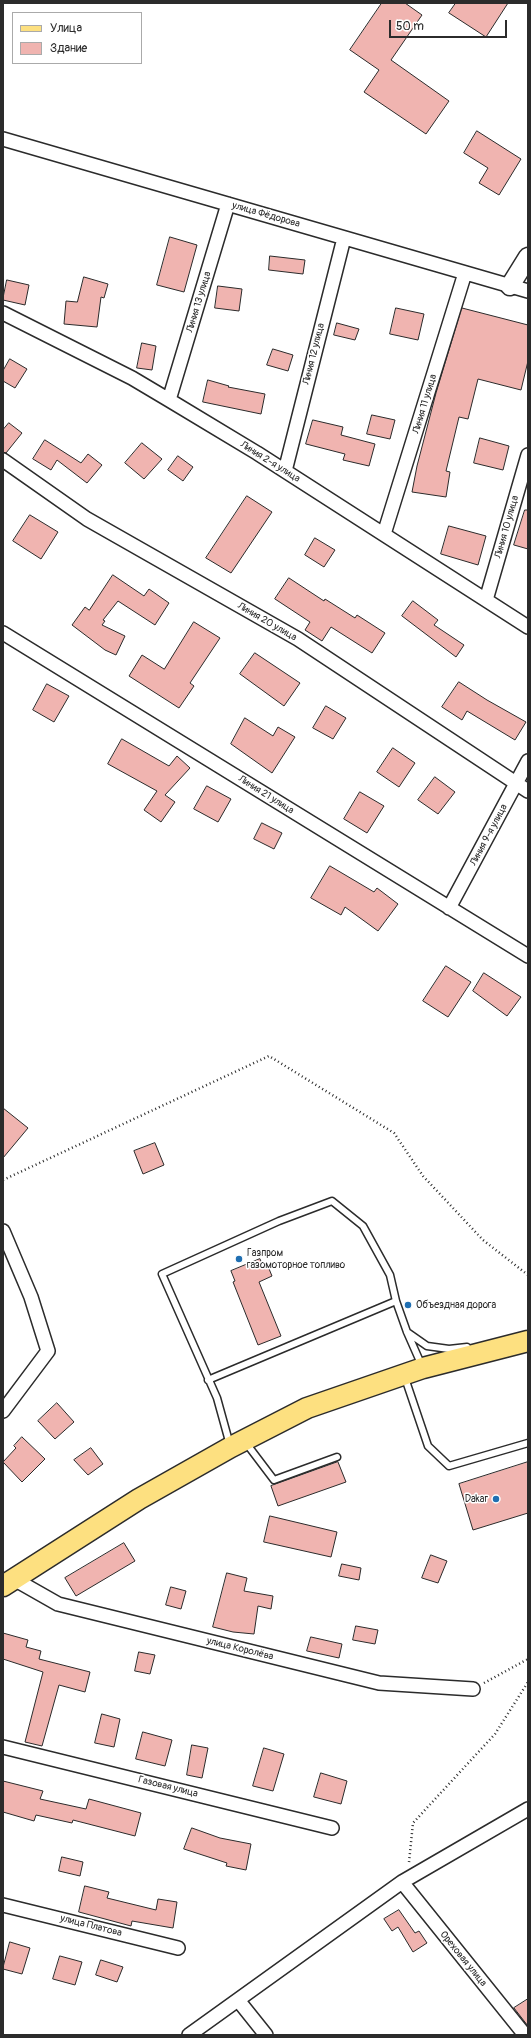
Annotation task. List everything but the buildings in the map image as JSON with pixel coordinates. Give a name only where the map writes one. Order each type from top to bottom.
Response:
[{"type":"main road","points":[[8,1582],[139,1499],[237,1443],[307,1408],[423,1368],[528,1340]]},
{"type":"street","name":"улица Фёдорова","points":[[3,139],[528,291]]},
{"type":"street","name":"Линия 13 улица","points":[[169,400],[228,204]]},
{"type":"street","name":"Линия 12 улица","points":[[285,471],[344,238]]},
{"type":"street","points":[[510,286],[528,257]]},
{"type":"street","name":"Линия 11 улица","points":[[384,534],[465,273]]},
{"type":"street","name":"Линия 2-я улица","points":[[3,313],[132,378],[169,400],[285,471],[528,627]]},
{"type":"street","name":"Линия 10 улица","points":[[486,600],[528,455]]},
{"type":"street","name":"Линия 20 улица","points":[[3,460],[87,519],[298,639],[528,791]]},
{"type":"street","name":"Линия 21 улица","points":[[3,633],[528,956]]},
{"type":"street","name":"Линия 9-я улица","points":[[449,908],[528,762]]},
{"type":"street","points":[[3,1231],[31,1297],[48,1351],[3,1412]]},
{"type":"street","name":"улица Королёва","points":[[8,1582],[58,1604],[379,1683],[473,1689]]},
{"type":"street","name":"Газовая улица","points":[[3,1747],[332,1828]]},
{"type":"street","points":[[189,2035],[405,1881],[528,1809]]},
{"type":"street","name":"Ореховая улица","points":[[405,1881],[525,2035]]},
{"type":"street","name":"улица Платова","points":[[3,1905],[178,1948]]},
{"type":"street","points":[[238,2000],[266,2035]]},
{"type":"lane","points":[[337,1457],[274,1480],[237,1443],[162,1274],[278,1221],[332,1201],[363,1226],[390,1275],[406,1332],[423,1368]]},
{"type":"lane","points":[[208,1380],[396,1300]]},
{"type":"lane","points":[[406,1332],[427,1346],[449,1349],[476,1346]]},
{"type":"lane","points":[[496,1342],[528,1340]]},
{"type":"lane","points":[[404,1374],[428,1446],[449,1466],[528,1443]]},
{"type":"path","points":[[3,1180],[269,1056],[394,1133],[423,1176],[483,1240],[528,1275]]},
{"type":"path","points":[[473,1689],[528,1659]]},
{"type":"path","points":[[405,1881],[413,1823],[495,1734],[528,1682]]},
{"type":"place","name":"Газпром газомоторное топливо","points":[[239,1259]]},
{"type":"place","name":"Объездная дорога","points":[[408,1305]]},
{"type":"place","name":"Dakar","points":[[496,1499]]}]
